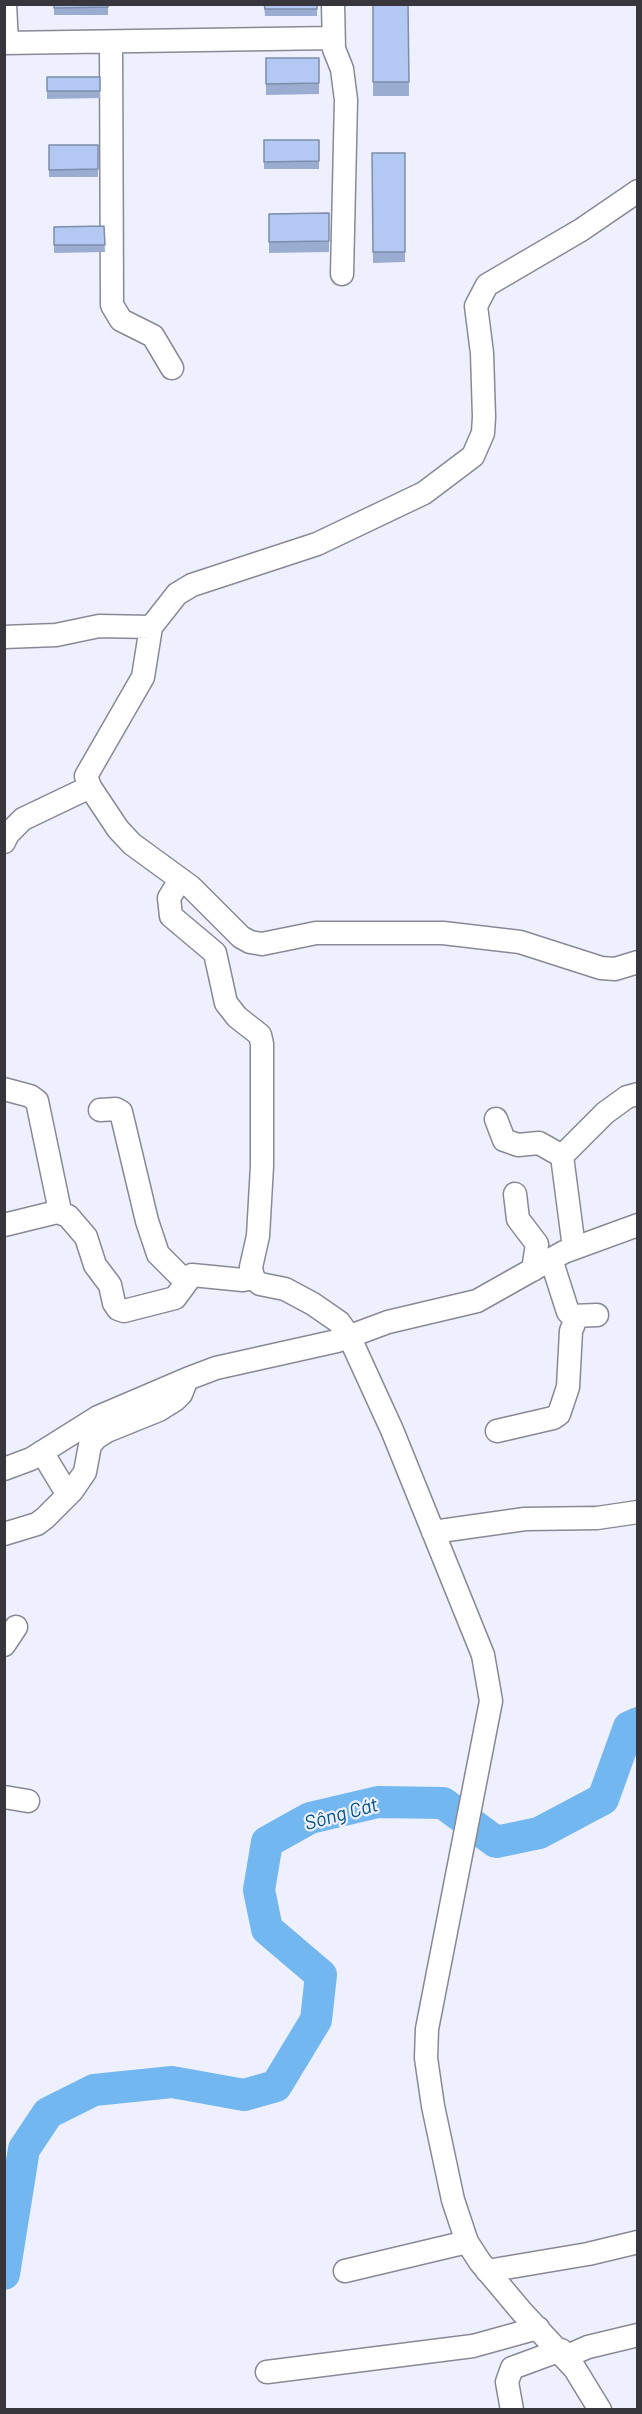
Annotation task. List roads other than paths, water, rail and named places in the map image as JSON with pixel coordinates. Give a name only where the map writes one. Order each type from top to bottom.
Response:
[{"type":"street","points":[[5,4],[6,43],[333,38]]},
{"type":"street","points":[[333,4],[333,38],[342,69],[346,100],[342,274]]},
{"type":"street","points":[[111,42],[112,305],[121,320],[153,336],[172,368]]},
{"type":"street","points":[[638,191],[581,230],[487,285],[476,306],[482,353],[483,433],[473,456],[424,493],[316,544],[182,590],[151,627],[146,668],[86,771],[90,787],[118,830],[132,844],[190,887],[241,937],[257,944],[316,933],[443,933],[520,942],[601,968],[615,969],[638,962]]},
{"type":"street","points":[[4,637],[56,635],[99,626],[151,627]]},
{"type":"street","points":[[4,842],[8,834],[23,819],[90,787]]},
{"type":"street","points":[[180,880],[169,898],[171,916],[215,952],[230,1009],[255,1031],[262,1044],[262,1166],[258,1236],[251,1267],[253,1278],[260,1284],[285,1289],[313,1304],[339,1322],[349,1336],[475,1630],[488,1673],[491,1701],[445,1927],[427,2029],[426,2058],[432,2106],[453,2200],[467,2242],[487,2271],[563,2354],[588,2386],[600,2409]]},
{"type":"street","points":[[4,1089],[30,1096],[38,1101],[60,1211]]},
{"type":"street","points":[[562,1156],[605,1113],[627,1097],[638,1094]]},
{"type":"street","points":[[100,1110],[116,1109],[121,1112],[147,1221],[158,1254],[185,1281]]},
{"type":"street","points":[[496,1119],[504,1140],[518,1145],[539,1143],[562,1156]]},
{"type":"street","points":[[562,1156],[574,1248]]},
{"type":"street","points":[[497,1431],[559,1414],[568,1387],[571,1331],[587,1316],[572,1316],[564,1305],[558,1274],[542,1264],[537,1244],[518,1219],[515,1194]]},
{"type":"street","points":[[4,1225],[60,1211],[68,1216],[86,1237],[95,1265],[109,1283],[118,1309],[124,1311],[175,1298],[190,1276],[198,1274],[243,1280],[253,1278]]},
{"type":"street","points":[[4,1469],[42,1452],[98,1417],[187,1378],[216,1368],[349,1336],[378,1325],[477,1302],[574,1248],[638,1225]]},
{"type":"street","points":[[4,1534],[37,1524],[68,1496],[88,1466],[90,1445],[96,1438],[176,1400],[187,1378]]},
{"type":"street","points":[[42,1452],[68,1496]]},
{"type":"street","points":[[433,1532],[525,1519],[597,1518],[638,1512]]},
{"type":"street","points":[[4,1797],[28,1800]]},
{"type":"street","points":[[487,2271],[588,2254],[638,2241]]},
{"type":"street","points":[[345,2271],[467,2242]]},
{"type":"street","points":[[267,2372],[473,2346],[538,2328]]},
{"type":"street","points":[[512,2409],[507,2382],[512,2368],[638,2335]]},
{"type":"waterway","name":"Sông Cát","points":[[4,2274],[24,2149],[48,2113],[94,2090],[172,2082],[244,2095],[276,2086],[316,2020],[321,1975],[267,1929],[259,1890],[267,1842],[310,1818],[378,1802],[443,1803],[496,1842],[539,1833],[603,1799],[629,1727],[638,1723]]}]
